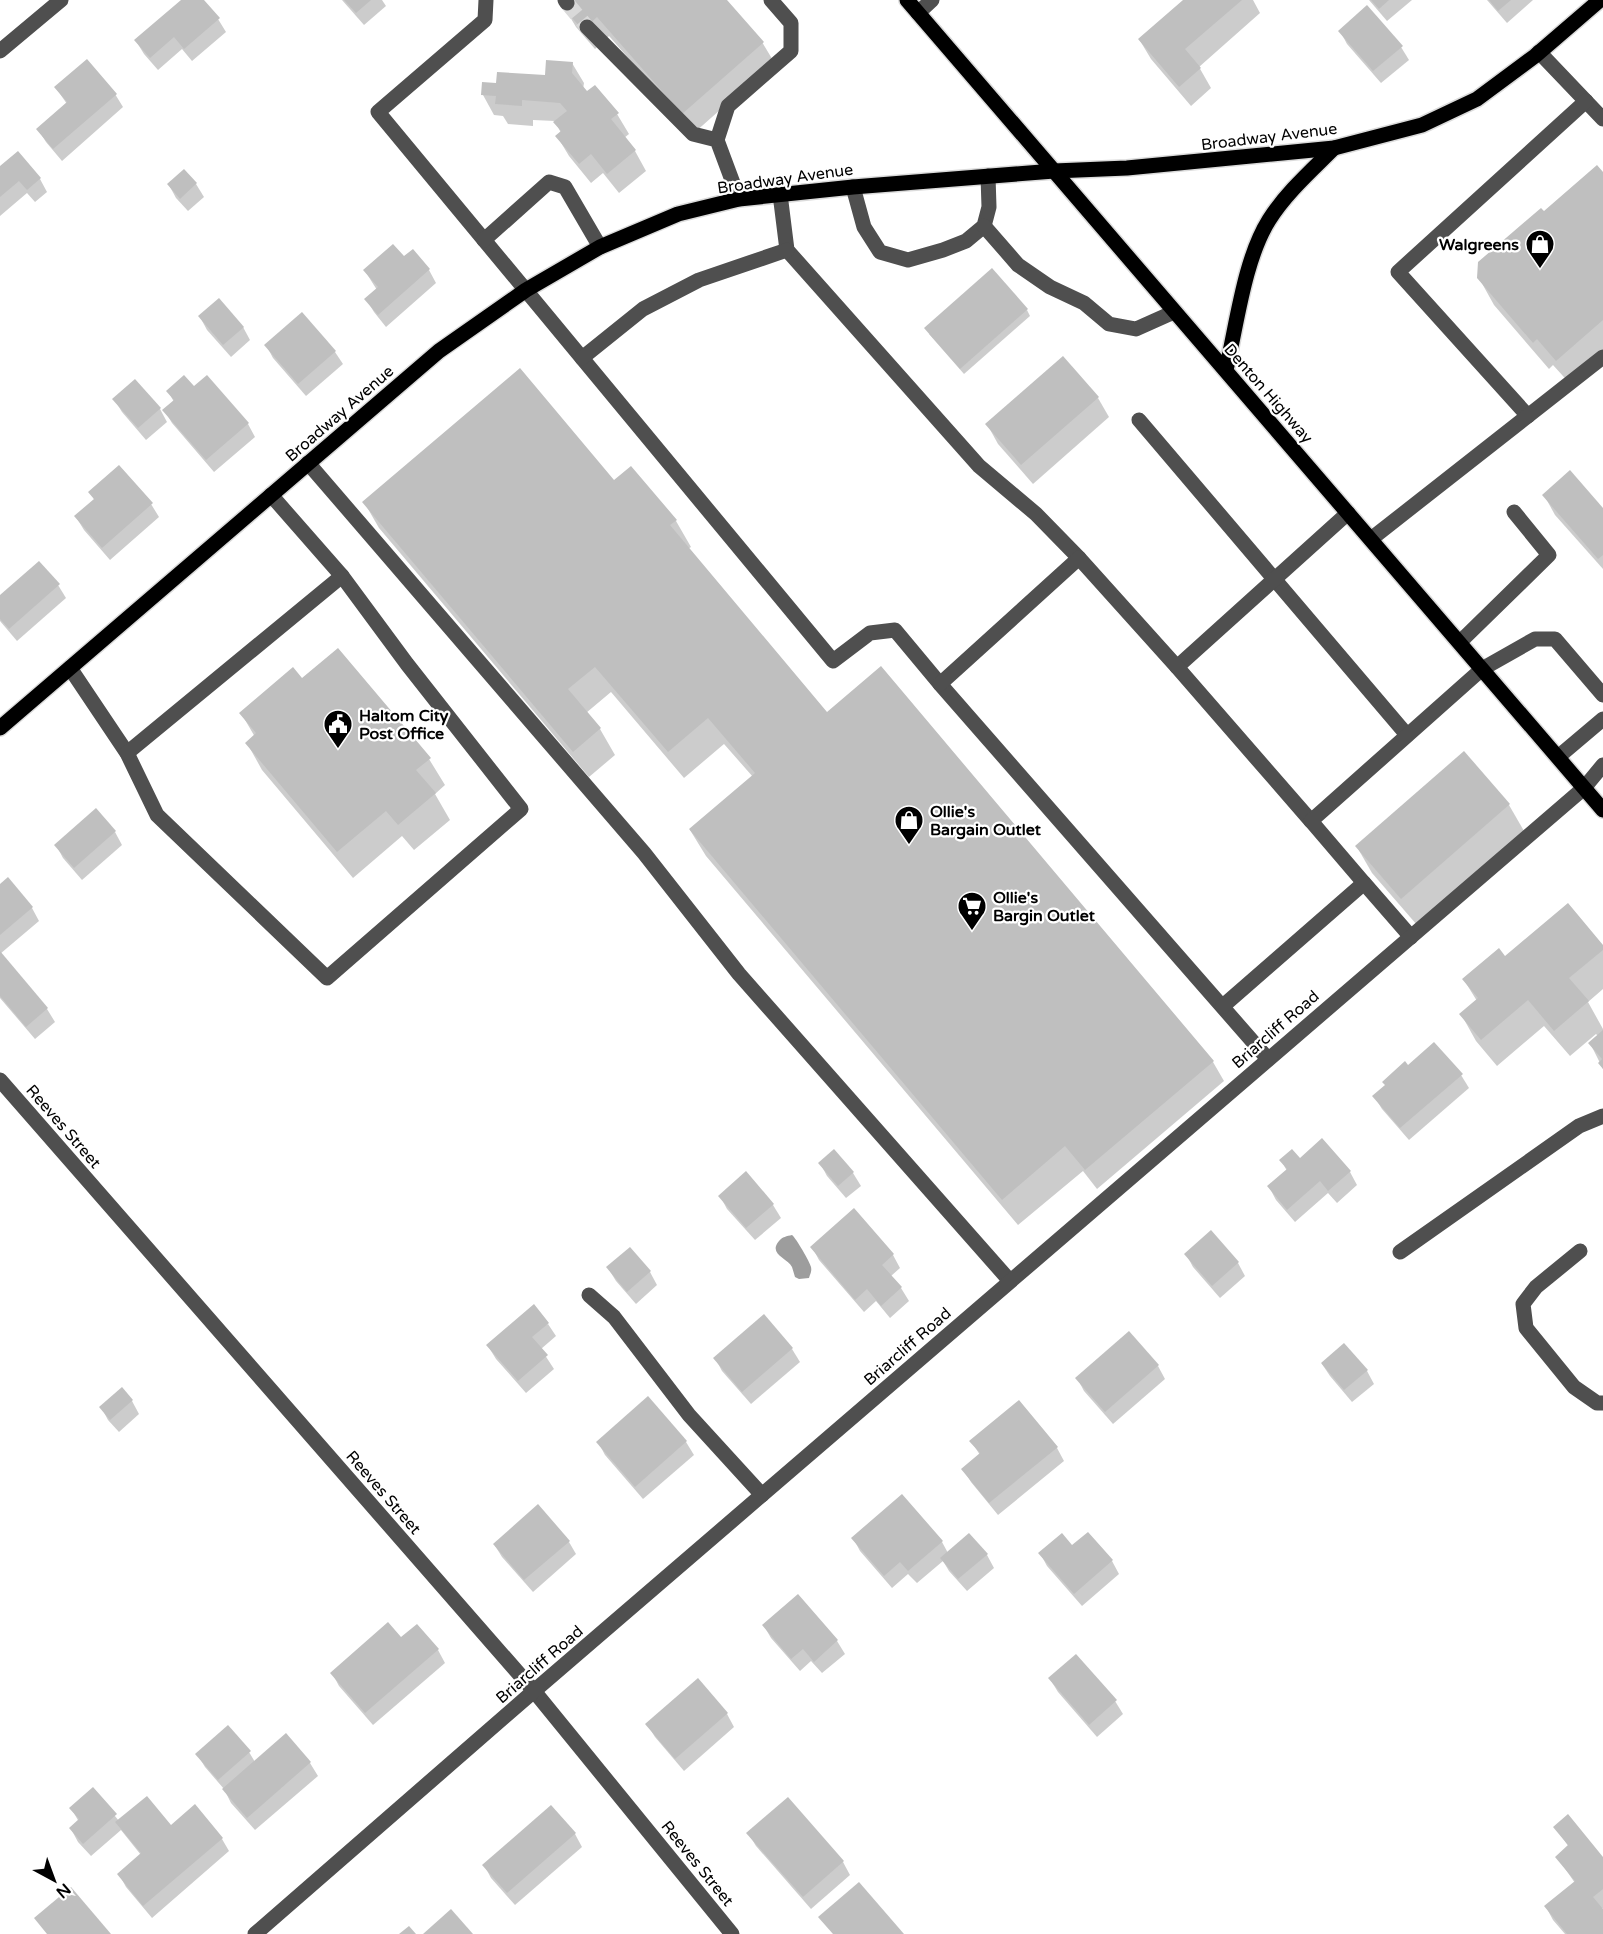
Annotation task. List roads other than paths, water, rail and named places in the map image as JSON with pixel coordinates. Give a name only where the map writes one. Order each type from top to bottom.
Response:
[{"type":"main road","name":"Denton Highway","points":[[907,0],[1603,810]]},
{"type":"main road","name":"Broadway Avenue","points":[[0,728],[439,351],[526,290],[600,247],[678,214],[739,200],[853,187],[1054,171],[1138,167],[1334,148],[1422,124],[1477,99],[1539,52],[1600,0]]},
{"type":"main road","points":[[1226,370],[1246,277],[1269,221],[1291,191],[1334,148]]},
{"type":"street","points":[[0,51],[61,0]]},
{"type":"street","points":[[486,0],[485,20],[378,112],[833,661],[870,633],[895,630],[1268,1059]]},
{"type":"street","points":[[739,200],[717,140],[728,106],[791,51],[791,23],[771,0]]},
{"type":"street","points":[[918,13],[932,0]]},
{"type":"street","points":[[587,27],[693,135],[717,140]]},
{"type":"street","points":[[1539,52],[1603,119]]},
{"type":"street","points":[[1528,416],[1398,272],[1586,101]]},
{"type":"street","points":[[853,187],[864,227],[880,252],[908,260],[966,241],[984,226],[989,207],[988,176]]},
{"type":"street","points":[[484,240],[549,182],[565,187],[600,247]]},
{"type":"street","points":[[780,195],[786,250],[979,466],[1035,514],[1178,667],[1411,937]]},
{"type":"street","points":[[984,226],[1018,265],[1050,287],[1084,303],[1109,324],[1136,329],[1174,312]]},
{"type":"street","points":[[582,358],[643,309],[699,280],[786,250]]},
{"type":"street","points":[[1371,540],[1603,357]]},
{"type":"street","points":[[1139,420],[1407,735]]},
{"type":"street","points":[[308,463],[644,853],[739,974],[1011,1281]]},
{"type":"street","points":[[70,668],[127,753],[157,814],[327,978],[521,809],[407,664],[342,576],[271,495]]},
{"type":"street","points":[[1460,642],[1549,555],[1514,512]]},
{"type":"street","points":[[1178,667],[1348,513]]},
{"type":"street","points":[[940,684],[1078,558]]},
{"type":"street","points":[[127,753],[342,576]]},
{"type":"street","points":[[1311,821],[1482,669],[1535,639],[1555,639],[1603,695]]},
{"type":"street","points":[[1558,757],[1603,719]]},
{"type":"street","name":"Briarcliff Road","points":[[255,1934],[534,1691],[1584,788],[1603,765]]},
{"type":"street","points":[[1223,1006],[1364,883]]},
{"type":"street","name":"Reeves Street","points":[[0,1080],[534,1691],[732,1934]]},
{"type":"street","points":[[1400,1252],[1579,1126],[1603,1116]]},
{"type":"street","points":[[1580,1251],[1536,1287],[1523,1304],[1526,1328],[1574,1387],[1597,1403],[1603,1403]]},
{"type":"street","points":[[589,1295],[614,1317],[689,1415],[762,1495]]},
{"type":"tunnel","points":[[567,3],[587,27]]},
{"type":"place","name":"Walgreens","points":[[1540,270]]},
{"type":"place","name":"Haltom City Post Office","points":[[338,750]]},
{"type":"place","name":"Ollie's Bargain Outlet","points":[[909,846]]},
{"type":"place","name":"Ollie's Bargin Outlet","points":[[972,932]]}]
